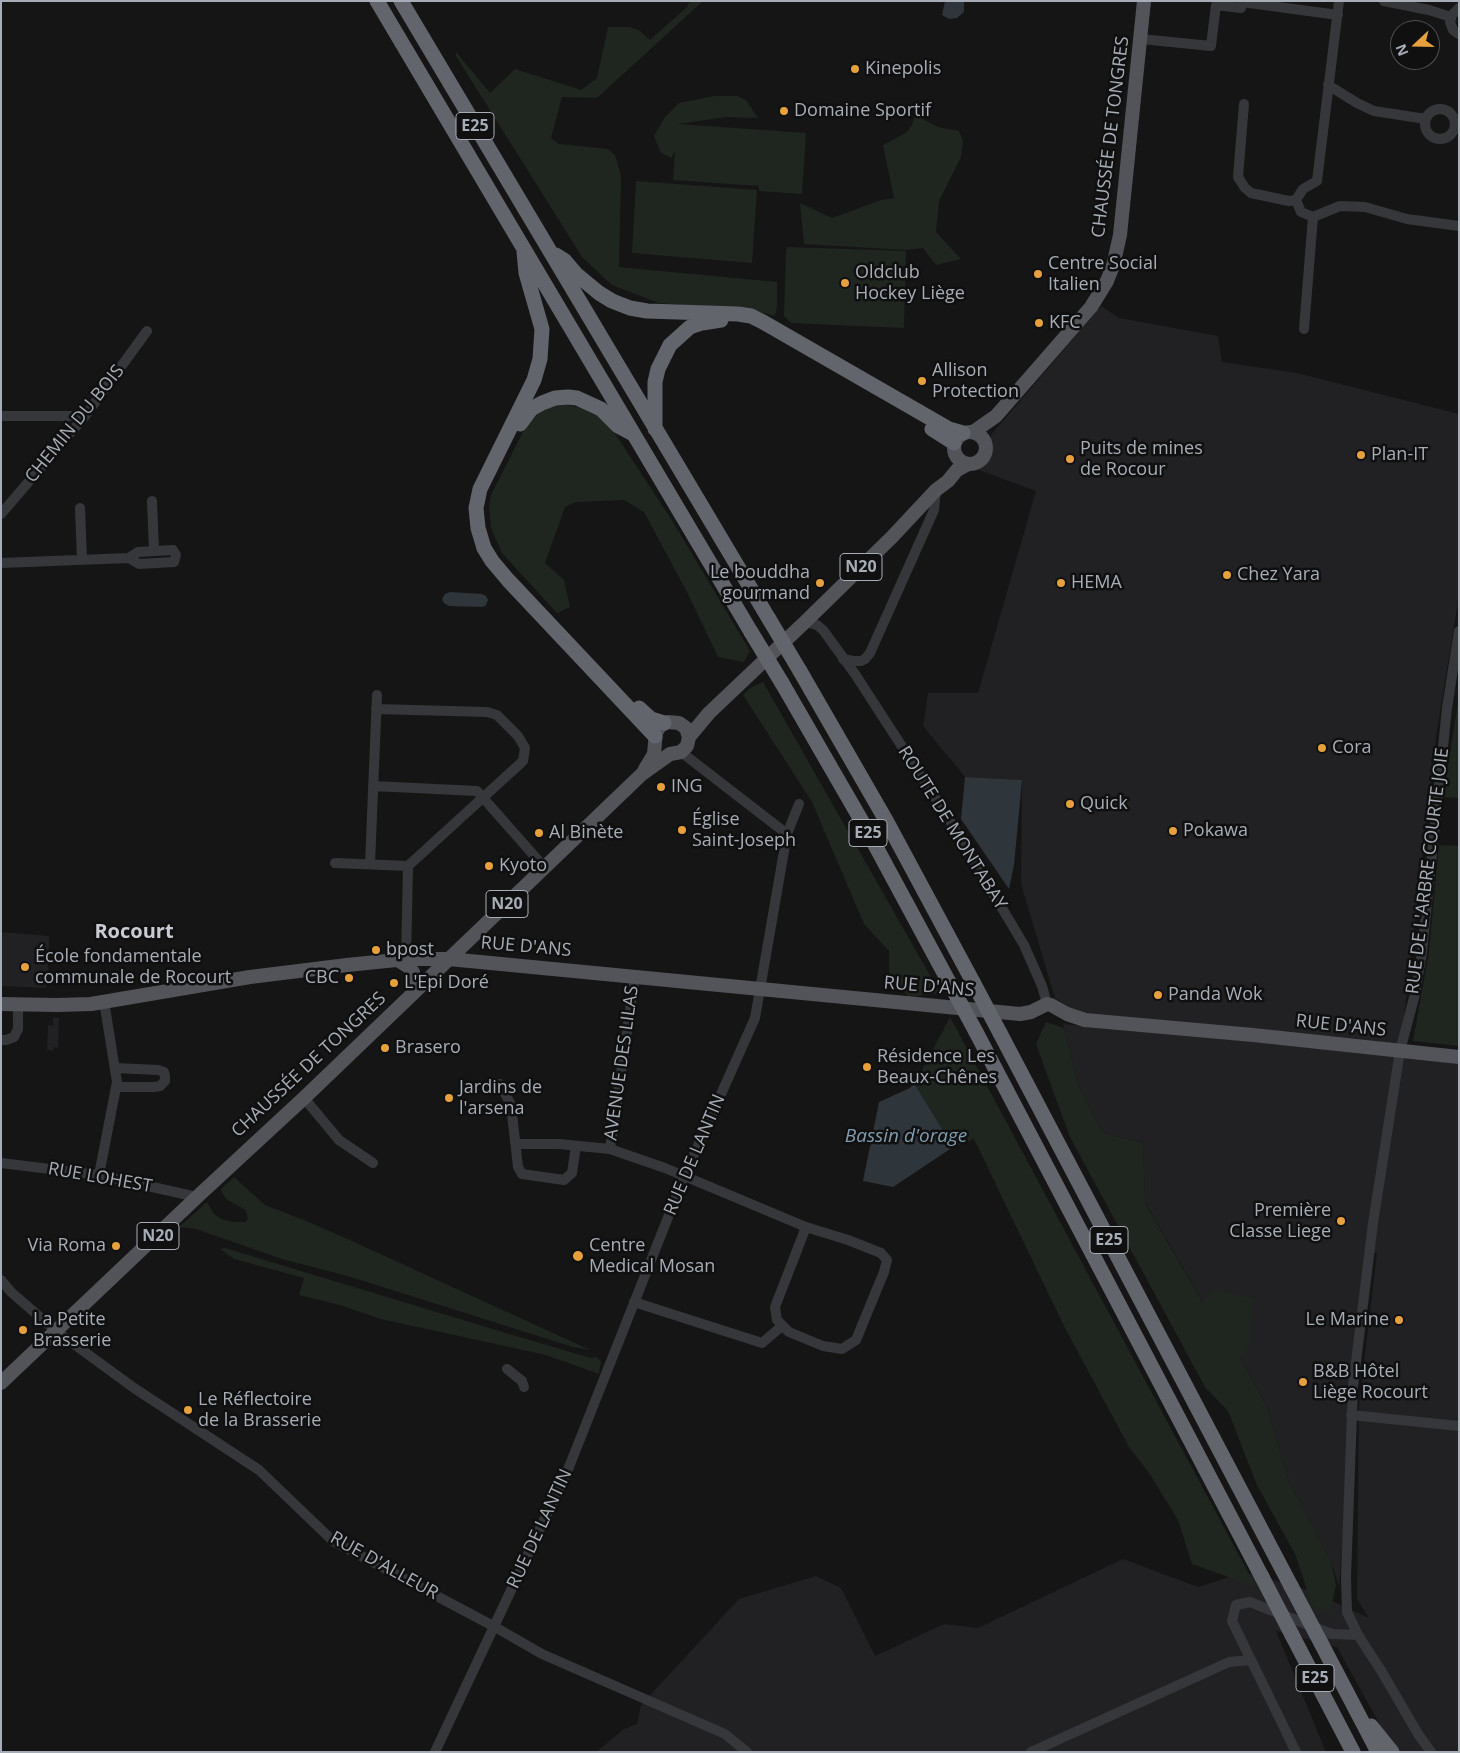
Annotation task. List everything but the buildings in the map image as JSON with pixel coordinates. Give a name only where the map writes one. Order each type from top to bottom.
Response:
[{"type":"highway","name":"E25","points":[[377,1],[868,832],[976,1032],[1354,1752]]},
{"type":"highway","name":"E25","points":[[401,1],[800,671],[887,822],[974,982],[1378,1752]]},
{"type":"highway","points":[[524,248],[526,273],[542,329],[540,359],[534,380],[480,489],[476,508],[478,528],[484,548],[508,580],[655,738]]},
{"type":"highway","points":[[549,252],[564,260],[582,280],[599,293],[612,301],[630,308],[647,311],[751,316],[949,429],[961,440]]},
{"type":"highway","points":[[655,429],[655,382],[658,369],[670,345],[690,327],[702,323],[726,320],[745,322],[762,328],[961,440]]},
{"type":"highway","points":[[634,435],[618,426],[601,409],[577,398],[568,396],[555,398],[531,409],[522,419],[487,491],[484,508],[485,527],[494,548],[506,568],[642,711],[651,719],[664,723]]},
{"type":"highway","points":[[1358,1713],[1378,1732],[1392,1752]]},
{"type":"highway","points":[[1337,1721],[1342,1752]]},
{"type":"main road","name":"CHAUSSÉE DE TONGRES","points":[[961,440],[996,416],[1090,307],[1107,281],[1113,266],[1120,235],[1144,1]]},
{"type":"main road","name":"CHAUSSÉE DE TONGRES","points":[[984,441],[994,424],[996,416]]},
{"type":"main road","points":[[968,464],[960,461],[961,440],[981,436],[984,441]]},
{"type":"main road","name":"N20","points":[[936,490],[951,465],[961,440]]},
{"type":"main road","name":"N20","points":[[686,731],[709,713],[805,622],[892,537],[936,490],[958,470],[982,459],[985,453],[984,441]]},
{"type":"main road","points":[[664,723],[675,721],[686,731]]},
{"type":"main road","name":"CHAUSSÉE DE TONGRES","points":[[642,774],[654,754],[658,728],[664,723]]},
{"type":"main road","name":"CHAUSSÉE DE TONGRES","points":[[1,1383],[304,1098],[642,774],[686,746],[686,731]]},
{"type":"main road","points":[[655,738],[660,749],[675,753]]},
{"type":"main road","points":[[469,940],[470,956],[473,961]]},
{"type":"main road","points":[[402,959],[413,972],[415,991]]},
{"type":"main road","name":"RUE D'ANS","points":[[1,1004],[76,1005],[250,977],[402,959],[449,959],[1020,1014],[1031,1012],[1047,1004],[1085,1020],[1459,1056]]},
{"type":"street","points":[[1244,104],[1238,177],[1244,188],[1251,193],[1289,201],[1296,200],[1303,189],[1317,181],[1339,1]]},
{"type":"street","points":[[1384,1],[1429,10],[1451,17]]},
{"type":"street","points":[[1141,39],[1211,46],[1216,6],[1242,8],[1242,2],[1338,14]]},
{"type":"street","points":[[1459,8],[1451,17],[1451,27],[1459,34]]},
{"type":"street","points":[[1328,85],[1374,111],[1426,119]]},
{"type":"street","points":[[1296,200],[1301,212],[1313,217],[1340,206],[1365,207],[1407,219],[1459,226]]},
{"type":"street","points":[[1304,329],[1313,217]]},
{"type":"street","name":"CHEMIN DU BOIS","points":[[1,514],[85,416],[147,331]]},
{"type":"street","points":[[1,416],[85,416]]},
{"type":"street","points":[[843,659],[853,662],[861,661],[870,653],[934,510],[936,490]]},
{"type":"street","points":[[152,500],[154,551]]},
{"type":"street","points":[[80,508],[82,560]]},
{"type":"street","points":[[1,563],[128,558],[138,552],[173,550],[176,555],[174,562],[139,564],[128,558]]},
{"type":"street","name":"ROUTE DE MONTABAY","points":[[805,622],[823,630],[947,816],[998,900],[1030,958],[1047,1004]]},
{"type":"street","name":"RUE DE L'ARBRE COURTE JOIE","points":[[1431,1752],[1418,1734],[1358,1635],[1347,1612],[1346,1602],[1353,1386],[1373,1223],[1400,1050],[1415,994],[1422,952],[1447,708],[1459,631]]},
{"type":"street","points":[[370,864],[377,695]]},
{"type":"street","points":[[376,708],[487,712],[497,715],[518,736],[525,748],[523,761],[408,866],[402,959]]},
{"type":"street","points":[[675,753],[787,834]]},
{"type":"street","points":[[374,786],[477,791],[545,868]]},
{"type":"street","name":"RUE DE LANTIN","points":[[435,1752],[569,1466],[684,1176],[755,1018],[787,834],[799,804]]},
{"type":"street","points":[[335,863],[408,866]]},
{"type":"street","name":"AVENUE DES LILAS","points":[[610,1149],[635,976]]},
{"type":"street","points":[[99,1176],[116,1087],[115,1068],[104,1001]]},
{"type":"street","points":[[1,1040],[14,1037],[18,1029],[18,1004]]},
{"type":"street","points":[[115,1068],[158,1070],[164,1072],[165,1076],[165,1081],[160,1086],[116,1087]]},
{"type":"street","name":"AVENUE DES LILAS","points":[[500,1084],[511,1105],[518,1167],[522,1174],[564,1180],[572,1173],[576,1146]]},
{"type":"street","points":[[304,1098],[339,1140],[373,1163]]},
{"type":"street","name":"AVENUE DES LILAS","points":[[516,1144],[558,1144],[610,1149],[665,1168],[806,1227]]},
{"type":"street","name":"RUE LOHEST","points":[[1,1163],[99,1176],[197,1197]]},
{"type":"street","points":[[806,1227],[881,1252],[887,1260],[884,1272],[856,1340],[842,1349],[822,1346],[789,1332],[777,1320],[775,1307],[806,1227]]},
{"type":"street","name":"RUE D'ALLEUR","points":[[1,1280],[11,1292],[56,1331],[134,1388],[260,1470],[333,1541],[495,1626],[542,1654],[726,1734],[747,1752]]},
{"type":"street","points":[[634,1302],[762,1343],[782,1326]]},
{"type":"street","points":[[507,1369],[522,1381],[524,1387]]},
{"type":"street","points":[[1352,1414],[1459,1426]]},
{"type":"street","points":[[1296,1752],[1232,1621],[1236,1605],[1250,1602],[1332,1634],[1358,1635]]},
{"type":"street","points":[[1031,1752],[1229,1662],[1251,1660]]},
{"type":"shaded area","points":[[690,1],[703,1],[597,98],[562,97],[551,138],[559,144],[608,149],[615,155],[621,176],[619,267],[777,282],[775,316],[737,306],[732,309],[659,303],[612,285],[582,257],[456,56],[456,52],[490,93],[515,69],[581,90],[597,78],[608,27],[630,27],[640,31],[650,40],[687,7]]},
{"type":"shaded area","points":[[715,96],[737,96],[746,100],[758,118],[726,117],[678,124],[806,133],[802,194],[759,191],[759,186],[673,180],[675,151],[671,158],[661,153],[654,136],[665,117],[679,103]]},
{"type":"shaded area","points":[[915,115],[938,127],[959,131],[963,141],[961,157],[939,201],[936,232],[961,259],[936,265],[923,248],[906,250],[804,244],[800,203],[832,218],[881,200],[894,198],[883,145],[906,133],[912,125]]},
{"type":"shaded area","points":[[636,181],[757,190],[752,263],[632,253]]},
{"type":"shaded area","name":"Oldclub Hockey Liège","points":[[788,247],[906,251],[904,328],[791,323],[784,316],[786,250]]},
{"type":"shaded area","points":[[1101,306],[1119,318],[1218,336],[1222,362],[1297,373],[1459,414],[1459,596],[1437,730],[1400,1051],[1087,1015],[1069,1008],[1055,998],[1021,884],[1022,780],[965,777],[923,726],[928,693],[978,693],[1036,491],[973,468],[992,452],[990,445],[991,435]]},
{"type":"shaded area","points":[[558,403],[601,412],[673,522],[750,651],[744,662],[718,657],[687,592],[644,512],[624,500],[575,502],[565,507],[545,563],[564,580],[570,607],[557,613],[502,553],[491,528],[489,505],[491,495],[531,416]]},
{"type":"shaded area","points":[[763,682],[940,993],[909,997],[889,976],[889,951],[864,924],[812,802],[743,695],[750,688]]},
{"type":"shaded area","points":[[1459,696],[1459,798],[1443,797]]},
{"type":"shaded area","points":[[1439,845],[1459,846],[1459,1046],[1413,1041],[1429,952]]},
{"type":"shaded area","name":"École fondamentale communale de Rocourt","points":[[1,932],[49,936],[46,988],[1,986]]},
{"type":"shaded area","points":[[950,1017],[1256,1587],[1192,1564],[1178,1520],[1149,1473],[1129,1447],[1064,1326],[974,1139],[953,1147],[914,1083]]},
{"type":"shaded area","points":[[53,1018],[59,1018],[58,1048],[54,1047],[53,1051],[47,1050],[48,1025],[53,1026]]},
{"type":"shaded area","points":[[1046,1022],[1064,1028],[1078,1084],[1103,1133],[1143,1143],[1145,1203],[1203,1303],[1214,1289],[1253,1299],[1249,1347],[1240,1358],[1266,1405],[1289,1482],[1331,1561],[1336,1585],[1330,1612],[1312,1606],[1296,1556],[1257,1485],[1228,1411],[1205,1387],[1070,1137],[1036,1044]]},
{"type":"shaded area","points":[[1063,1024],[1459,1061],[1459,1752],[1395,1752],[1337,1647],[1276,1631],[1326,1752],[596,1752],[624,1729],[637,1724],[641,1705],[739,1599],[816,1576],[841,1588],[875,1656],[944,1624],[978,1628],[1123,1559],[1198,1587],[1245,1572],[1308,1590],[1369,1618],[1357,1599],[1359,1406],[1377,1253],[1365,1252],[1339,1587],[1331,1561],[1289,1482],[1266,1405],[1240,1358],[1204,1304],[1145,1202],[1143,1143],[1103,1133],[1078,1084]]},
{"type":"shaded area","points":[[234,1177],[265,1205],[352,1241],[590,1350],[573,1347],[351,1277],[282,1259],[196,1229],[179,1227],[207,1202],[214,1214],[221,1219],[245,1222],[248,1219],[246,1210],[227,1200],[221,1189]]},
{"type":"shaded area","points":[[225,1248],[591,1358],[596,1357],[601,1361],[599,1374],[546,1355],[381,1319],[340,1305],[299,1295],[304,1278],[234,1259],[220,1249]]},
{"type":"water","points":[[945,1],[964,1],[964,12],[957,18],[949,19],[942,15]]},
{"type":"water","points":[[450,592],[482,594],[488,600],[483,607],[449,606],[442,599],[445,594]]},
{"type":"water","points":[[965,777],[1022,780],[1014,865],[1009,889],[961,819]]},
{"type":"water","name":"Bassin d'orage","points":[[914,1083],[953,1147],[893,1187],[863,1181],[879,1102],[910,1088]]},
{"type":"place","name":"Kinepolis","points":[[855,69]]},
{"type":"place","name":"Domaine Sportif","points":[[784,111]]},
{"type":"place","name":"Centre Social Italien","points":[[1038,274]]},
{"type":"place","name":"Oldclub Hockey Liège","points":[[845,283]]},
{"type":"place","name":"KFC","points":[[1039,323]]},
{"type":"place","name":"Allison Protection","points":[[922,381]]},
{"type":"place","name":"Plan-IT","points":[[1361,455]]},
{"type":"place","name":"Puits de mines de Rocour","points":[[1070,459]]},
{"type":"place","name":"Chez Yara","points":[[1227,575]]},
{"type":"place","name":"Le bouddha gourmand","points":[[820,583]]},
{"type":"place","name":"HEMA","points":[[1061,583]]},
{"type":"place","name":"Cora","points":[[1322,748]]},
{"type":"place","name":"ING","points":[[661,787]]},
{"type":"place","name":"Quick","points":[[1070,804]]},
{"type":"place","name":"Église Saint-Joseph","points":[[682,830]]},
{"type":"place","name":"Pokawa","points":[[1173,831]]},
{"type":"place","name":"Al Binète","points":[[539,833]]},
{"type":"place","name":"Kyoto","points":[[489,866]]},
{"type":"place","name":"bpost","points":[[376,950]]},
{"type":"place","name":"École fondamentale communale de Rocourt","points":[[25,967]]},
{"type":"place","name":"CBC","points":[[349,978]]},
{"type":"place","name":"L'Epi Doré","points":[[394,983]]},
{"type":"place","name":"Panda Wok","points":[[1158,995]]},
{"type":"place","name":"Brasero","points":[[385,1048]]},
{"type":"place","name":"Résidence Les Beaux-Chênes","points":[[867,1067]]},
{"type":"place","name":"Jardins de l'arsena","points":[[449,1098]]},
{"type":"place","name":"Première Classe Liege","points":[[1341,1221]]},
{"type":"place","name":"Via Roma","points":[[116,1246]]},
{"type":"place","name":"Centre Medical Mosan","points":[[578,1256]]},
{"type":"place","name":"Le Marine","points":[[1399,1320]]},
{"type":"place","name":"La Petite Brasserie","points":[[23,1330]]},
{"type":"place","name":"B&B Hôtel Liège Rocourt","points":[[1303,1382]]},
{"type":"place","name":"Le Réflectoire de la Brasserie","points":[[188,1410]]},
{"type":"district","name":"Rocourt","points":[[134,932]]}]
